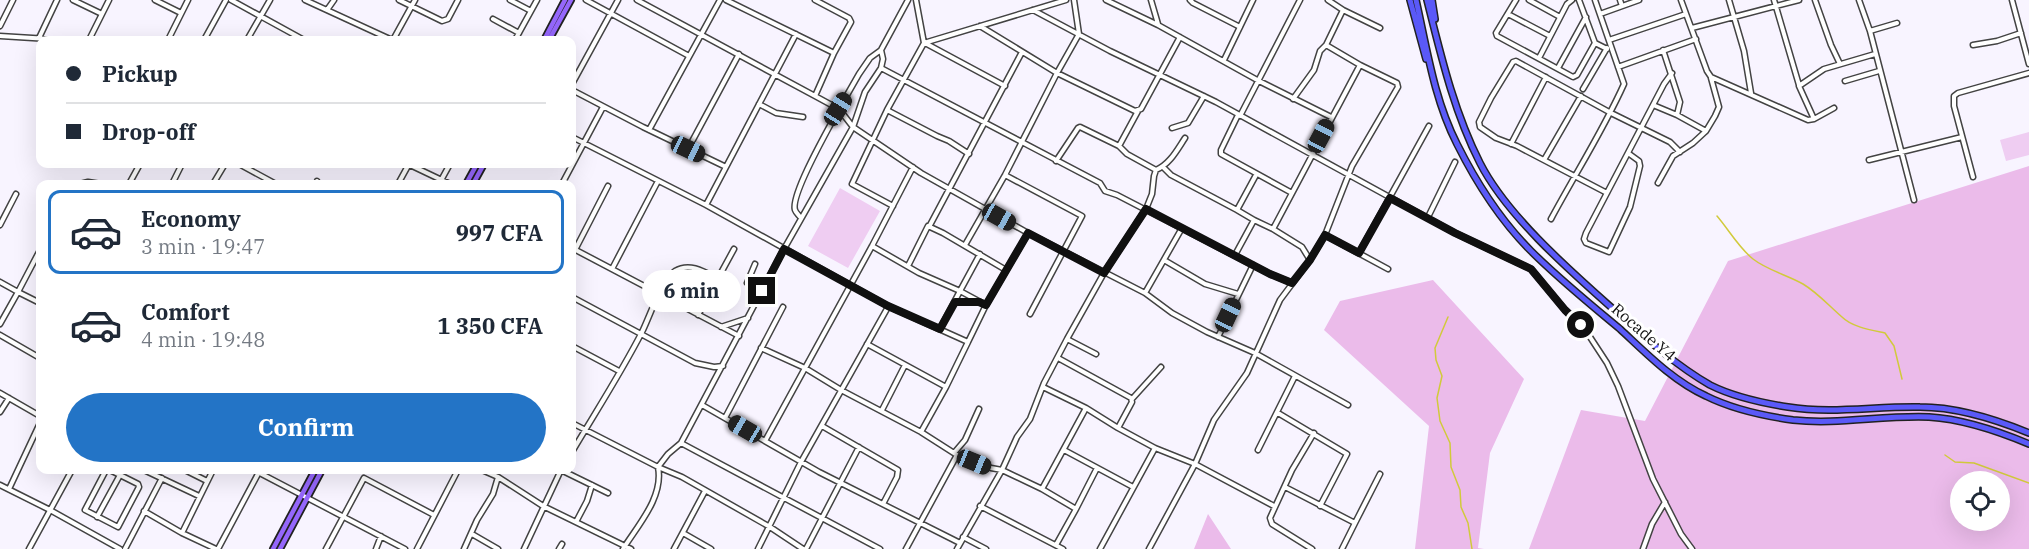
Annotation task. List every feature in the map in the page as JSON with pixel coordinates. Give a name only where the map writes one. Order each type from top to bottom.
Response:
[{"type":"highway","points":[[1410,0],[1431,74]]},
{"type":"highway","name":"Rocade Y4","points":[[1416,0],[1431,74],[1447,122],[1471,171],[1500,215],[1530,250],[1662,367],[1704,396],[1755,413],[1793,420],[1823,422],[1930,417],[1994,431],[2029,444]]},
{"type":"highway","name":"Rocade Y4","points":[[1427,0],[1460,120],[1481,166],[1509,206],[1589,288],[1690,373],[1713,386],[1752,400],[1791,408],[1825,410],[1920,406],[1941,408],[1970,413],[2029,433]]},
{"type":"highway","points":[[1432,0],[1442,59]]},
{"type":"main road","points":[[546,36],[565,0]]},
{"type":"main road","points":[[551,36],[571,0]]},
{"type":"main road","points":[[280,549],[313,474]]},
{"type":"main road","points":[[273,549],[319,474]]},
{"type":"street","points":[[0,26],[13,0]]},
{"type":"street","points":[[40,36],[57,0]]},
{"type":"street","points":[[73,0],[102,14]]},
{"type":"street","points":[[90,36],[109,0]]},
{"type":"street","points":[[155,0],[181,13]]},
{"type":"street","points":[[170,36],[188,0]]},
{"type":"street","points":[[206,36],[226,0]]},
{"type":"street","points":[[231,0],[297,36]]},
{"type":"street","points":[[249,36],[270,0]]},
{"type":"street","points":[[306,0],[384,36]]},
{"type":"street","points":[[327,10],[334,0]]},
{"type":"street","points":[[399,0],[445,21],[458,0]]},
{"type":"street","points":[[395,36],[415,0]]},
{"type":"street","points":[[510,0],[531,11]]},
{"type":"street","points":[[517,36],[537,0]]},
{"type":"street","points":[[586,0],[689,56]]},
{"type":"street","points":[[576,76],[618,0]]},
{"type":"street","points":[[637,0],[771,70],[774,75],[838,109],[853,127],[872,140],[985,209],[1145,293],[1172,313],[1255,353],[1348,405]]},
{"type":"street","points":[[649,130],[720,0]]},
{"type":"street","points":[[726,0],[834,52]]},
{"type":"street","points":[[815,0],[849,18],[851,22],[834,52],[815,96]]},
{"type":"street","points":[[801,218],[795,209],[803,178],[858,74],[870,58],[881,50],[908,0]]},
{"type":"street","points":[[893,206],[852,184],[902,80],[924,43],[916,0]]},
{"type":"street","points":[[924,43],[1066,0]]},
{"type":"street","points":[[965,245],[1080,34],[1074,0]]},
{"type":"street","points":[[1106,0],[1158,25],[1259,81],[1331,117]]},
{"type":"street","points":[[1152,0],[1158,25]]},
{"type":"street","points":[[1190,0],[1240,27]]},
{"type":"street","points":[[1224,60],[1253,0]]},
{"type":"street","points":[[1292,193],[1221,154],[1221,150],[1300,0]]},
{"type":"street","points":[[1328,0],[1380,28]]},
{"type":"street","points":[[1516,0],[1496,33],[1497,36],[1573,77],[1577,75],[1595,43]]},
{"type":"street","points":[[1529,0],[1560,17]]},
{"type":"street","points":[[1540,6],[1544,0]]},
{"type":"street","points":[[1539,58],[1560,17],[1572,0]]},
{"type":"street","points":[[1579,0],[1595,43],[1607,49]]},
{"type":"street","points":[[1551,219],[1611,113],[1624,84],[1595,0]]},
{"type":"street","points":[[1620,0],[1622,6]]},
{"type":"street","points":[[1600,14],[1639,0]]},
{"type":"street","points":[[1658,183],[1669,162],[1706,131],[1719,107],[1711,77],[1707,72],[1681,0]]},
{"type":"street","points":[[1729,0],[1744,51],[1752,94]]},
{"type":"street","points":[[1774,0],[1799,86],[1814,119]]},
{"type":"street","points":[[1692,28],[1799,0]]},
{"type":"street","points":[[1815,0],[1840,64]]},
{"type":"street","points":[[1859,0],[1870,31],[1914,200]]},
{"type":"street","points":[[2012,0],[2029,64]]},
{"type":"street","points":[[1033,10],[1204,96],[1455,233],[1531,269],[1599,349],[1618,386],[1653,479],[1681,534],[1692,549]]},
{"type":"street","points":[[1293,99],[1314,70],[1320,51],[1326,45],[1343,10]]},
{"type":"street","points":[[1508,14],[1550,36]]},
{"type":"street","points":[[1609,42],[1686,14]]},
{"type":"street","points":[[1558,68],[1586,17]]},
{"type":"street","points":[[493,19],[519,33]]},
{"type":"street","points":[[1870,31],[1897,24]]},
{"type":"street","points":[[980,26],[1057,73],[1138,111]]},
{"type":"street","points":[[1973,45],[2029,33]]},
{"type":"street","points":[[706,206],[796,34]]},
{"type":"street","points":[[0,36],[36,38]]},
{"type":"street","points":[[1119,146],[1180,37]]},
{"type":"street","points":[[1618,67],[1696,39]]},
{"type":"street","points":[[1583,89],[1609,42]]},
{"type":"street","points":[[924,43],[1005,86]]},
{"type":"street","points":[[1149,549],[1195,464],[1214,420],[1247,373],[1270,318],[1325,235],[1361,148],[1398,87],[1397,83],[1326,45]]},
{"type":"street","points":[[624,547],[649,509],[658,489],[660,478],[658,467],[681,443],[784,249],[853,127],[865,92],[881,68],[883,59],[881,50]]},
{"type":"street","points":[[1663,50],[1680,102],[1677,115]]},
{"type":"street","points":[[908,266],[924,231],[927,226],[929,227],[986,123],[1022,52]]},
{"type":"street","points":[[688,149],[739,54]]},
{"type":"street","points":[[1799,86],[1816,73],[1875,54]]},
{"type":"street","points":[[1607,193],[1544,159],[1496,138],[1480,127],[1479,122],[1491,98],[1513,62],[1516,61],[1670,142],[1680,152]]},
{"type":"street","points":[[1273,229],[1360,65]]},
{"type":"street","points":[[881,68],[1100,183],[1108,193],[1146,209],[1292,283]]},
{"type":"street","points":[[1845,81],[1879,71]]},
{"type":"street","points":[[1628,153],[1639,161],[1640,166],[1630,207],[1609,252],[1586,243],[1584,239],[1607,193],[1653,105],[1672,73]]},
{"type":"street","points":[[1973,177],[1954,106],[1954,96],[2029,73]]},
{"type":"street","points":[[1511,144],[1546,77]]},
{"type":"street","points":[[1711,77],[1808,120],[1834,108]]},
{"type":"street","points":[[576,92],[726,167]]},
{"type":"street","points":[[1172,128],[1188,123],[1204,96]]},
{"type":"street","points":[[1544,159],[1581,96]]},
{"type":"street","points":[[759,104],[776,113],[803,117]]},
{"type":"street","points":[[1653,105],[1706,131]]},
{"type":"street","points":[[576,159],[603,107]]},
{"type":"street","points":[[887,110],[950,141],[969,154]]},
{"type":"street","points":[[1359,253],[1429,126]]},
{"type":"street","points":[[1056,161],[1080,127],[1119,146],[1127,154],[1156,170]]},
{"type":"street","points":[[1869,160],[1962,137]]},
{"type":"street","points":[[957,549],[1002,470],[1017,437],[1030,419],[1067,339],[1104,273],[1146,209],[1152,194],[1156,170],[1170,160],[1185,138]]},
{"type":"street","points":[[576,139],[706,206],[849,286],[968,342]]},
{"type":"street","points":[[1428,217],[1455,162]]},
{"type":"street","points":[[765,441],[913,167]]},
{"type":"street","points":[[1163,167],[1171,175],[1273,229],[1302,247],[1310,260]]},
{"type":"street","points":[[246,168],[269,180]]},
{"type":"street","points":[[416,168],[437,180]]},
{"type":"street","points":[[1005,175],[1082,216],[1030,314]]},
{"type":"street","points":[[1238,210],[1256,175]]},
{"type":"street","points":[[612,269],[658,181]]},
{"type":"street","points":[[576,244],[608,186]]},
{"type":"street","points":[[0,225],[16,194]]},
{"type":"street","points":[[1235,255],[1254,220]]},
{"type":"street","points":[[929,227],[965,245],[1006,270]]},
{"type":"street","points":[[1145,293],[1182,228]]},
{"type":"street","points":[[921,432],[986,305],[1028,233]]},
{"type":"street","points":[[1325,235],[1388,269]]},
{"type":"street","points":[[872,246],[986,305]]},
{"type":"street","points":[[698,315],[734,249]]},
{"type":"street","points":[[576,251],[739,336]]},
{"type":"street","points":[[940,329],[981,254]]},
{"type":"street","points":[[1164,260],[1205,284],[1238,294]]},
{"type":"street","points":[[0,324],[36,261]]},
{"type":"street","points":[[755,264],[747,283],[762,291]]},
{"type":"street","points":[[1218,337],[1253,265]]},
{"type":"street","points":[[576,445],[641,333],[667,279],[675,271],[683,268],[701,270],[718,279]]},
{"type":"street","points":[[0,282],[36,301]]},
{"type":"street","points":[[576,299],[695,363],[714,368],[723,366]]},
{"type":"street","points":[[955,302],[979,302]]},
{"type":"street","points":[[758,549],[801,462],[888,306]]},
{"type":"street","points":[[726,418],[783,307]]},
{"type":"street","points":[[721,327],[749,318]]},
{"type":"street","points":[[0,335],[36,356]]},
{"type":"street","points":[[1067,339],[1096,354]]},
{"type":"street","points":[[867,344],[946,387]]},
{"type":"street","points":[[576,348],[619,371]]},
{"type":"street","points":[[761,348],[805,368],[956,454],[1002,470],[1076,508]]},
{"type":"street","points":[[1058,358],[1132,399]]},
{"type":"street","points":[[882,410],[905,365]]},
{"type":"street","points":[[1118,428],[1132,399],[1161,367]]},
{"type":"street","points":[[1258,450],[1294,376]]},
{"type":"street","points":[[1043,387],[1086,408],[1155,448],[1195,464],[1274,506]]},
{"type":"street","points":[[0,393],[36,414]]},
{"type":"street","points":[[0,412],[9,398]]},
{"type":"street","points":[[702,405],[801,462],[960,543]]},
{"type":"street","points":[[1042,489],[1086,408]]},
{"type":"street","points":[[906,549],[965,440],[979,409]]},
{"type":"street","points":[[1278,413],[1347,454],[1320,506]]},
{"type":"street","points":[[576,425],[682,477],[770,527],[803,549],[842,483],[859,447]]},
{"type":"street","points":[[822,426],[896,467],[899,472],[883,504]]},
{"type":"street","points":[[9,489],[36,432]]},
{"type":"street","points":[[1312,549],[1270,521],[1274,506],[1314,433]]},
{"type":"street","points":[[681,443],[880,549]]},
{"type":"street","points":[[1100,549],[1155,448]]},
{"type":"street","points":[[1064,450],[1133,487]]},
{"type":"street","points":[[1056,545],[1097,468]]},
{"type":"street","points":[[29,549],[70,474]]},
{"type":"street","points":[[97,517],[120,475],[138,484],[138,491],[118,527],[86,512],[85,508],[106,474]]},
{"type":"street","points":[[153,474],[199,496]]},
{"type":"street","points":[[193,474],[207,481]]},
{"type":"street","points":[[182,533],[211,474]]},
{"type":"street","points":[[144,511],[182,533],[217,549],[258,474]]},
{"type":"street","points":[[263,474],[405,549]]},
{"type":"street","points":[[417,549],[456,474]]},
{"type":"street","points":[[491,474],[543,506],[631,549]]},
{"type":"street","points":[[524,549],[559,474]]},
{"type":"street","points":[[569,474],[608,493]]},
{"type":"street","points":[[1342,549],[1380,474]]},
{"type":"street","points":[[464,549],[477,520],[494,494],[498,477]]},
{"type":"street","points":[[125,549],[162,478]]},
{"type":"street","points":[[326,549],[364,478],[434,515]]},
{"type":"street","points":[[0,485],[120,549]]},
{"type":"street","points":[[576,522],[592,485]]},
{"type":"street","points":[[1285,487],[1355,523]]},
{"type":"street","points":[[674,549],[705,491]]},
{"type":"street","points":[[1643,549],[1652,524],[1665,502]]},
{"type":"street","points":[[980,506],[1063,549]]},
{"type":"street","points":[[683,533],[711,549]]},
{"type":"street","points":[[472,534],[498,549]]},
{"type":"street","points":[[376,549],[381,536]]},
{"type":"street","points":[[963,537],[986,549]]},
{"type":"street","points":[[559,549],[562,544]]},
{"type":"shaded area","points":[[2029,132],[2029,155],[2006,161],[2000,140]]},
{"type":"shaded area","points":[[2029,166],[2029,549],[1529,549],[1581,410],[1645,421],[1728,261]]},
{"type":"shaded area","points":[[840,188],[880,211],[848,268],[808,246]]},
{"type":"shaded area","points":[[1433,280],[1524,379],[1490,453],[1478,548],[1484,549],[1415,549],[1429,426],[1324,330],[1340,301]]},
{"type":"shaded area","points":[[1208,514],[1231,549],[1194,549]]},
{"type":"waterway","points":[[1717,216],[1743,250],[1753,259],[1819,295],[1851,323],[1885,333],[1894,346],[1902,379]]},
{"type":"waterway","points":[[1448,317],[1435,348],[1436,360],[1442,376],[1437,398],[1440,421],[1450,443],[1451,467],[1460,490],[1461,507],[1468,523],[1472,549]]},
{"type":"waterway","points":[[1945,455],[1955,462],[1974,463],[2029,483]]},
{"type":"route","points":[[762,291],[784,249],[888,306],[940,329],[955,302],[965,300],[986,305],[1028,233],[1104,273],[1146,209],[1270,274],[1292,283],[1310,260],[1325,235],[1359,253],[1390,198],[1455,233],[1531,269],[1570,316],[1581,325]]}]
